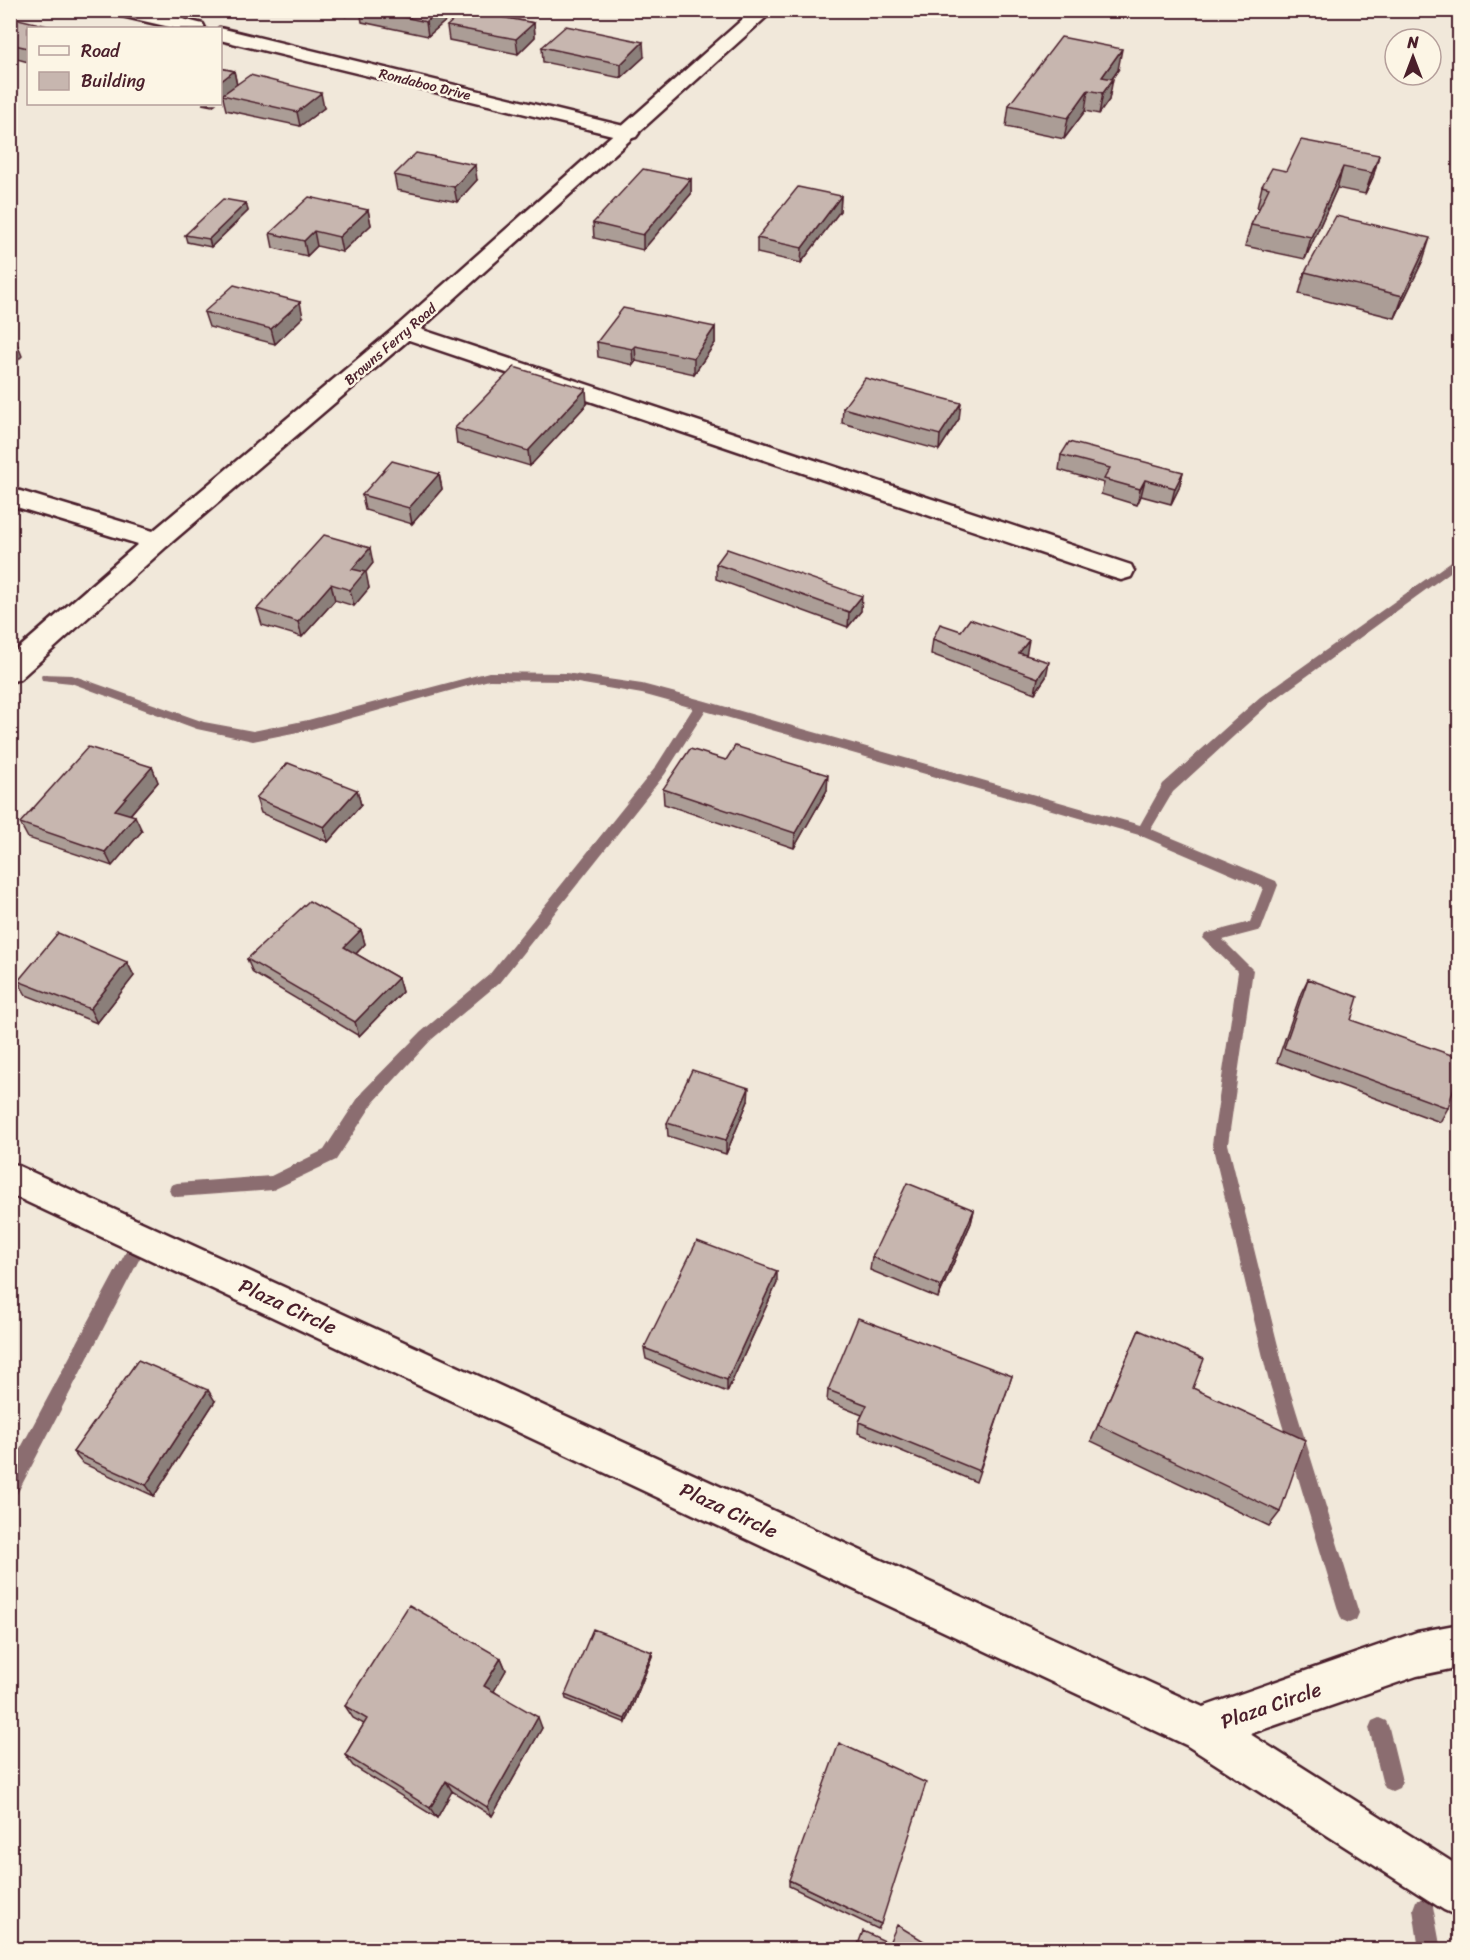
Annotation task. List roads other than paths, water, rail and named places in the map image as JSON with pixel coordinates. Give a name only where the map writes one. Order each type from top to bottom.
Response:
[{"type":"street","points":[[120,10],[192,27]]},
{"type":"street","name":"Browns Ferry Road","points":[[10,672],[157,542],[405,331],[765,10]]},
{"type":"street","name":"Rondaboo Drive","points":[[222,34],[629,133]]},
{"type":"street","points":[[405,331],[1121,572]]},
{"type":"street","points":[[10,496],[157,542]]},
{"type":"street","name":"Plaza Circle","points":[[10,1177],[1202,1729],[1417,1654],[1460,1645]]},
{"type":"street","points":[[1202,1729],[1460,1894]]},
{"type":"waterway","points":[[1143,831],[1168,788],[1265,700],[1460,559]]},
{"type":"waterway","points":[[47,677],[72,679],[202,726],[253,736],[308,725],[489,676],[566,677],[642,689],[701,706]]},
{"type":"waterway","points":[[177,1190],[273,1183],[330,1155],[368,1097],[426,1036],[494,979],[660,771],[701,706]]},
{"type":"waterway","points":[[701,706],[1143,831]]},
{"type":"waterway","points":[[1143,831],[1271,885],[1256,926],[1210,938],[1246,970],[1220,1144],[1277,1378],[1349,1613]]},
{"type":"waterway","points":[[10,1488],[134,1253]]},
{"type":"waterway","points":[[1379,1728],[1392,1781]]},
{"type":"waterway","points":[[1424,1909],[1430,1950]]}]
